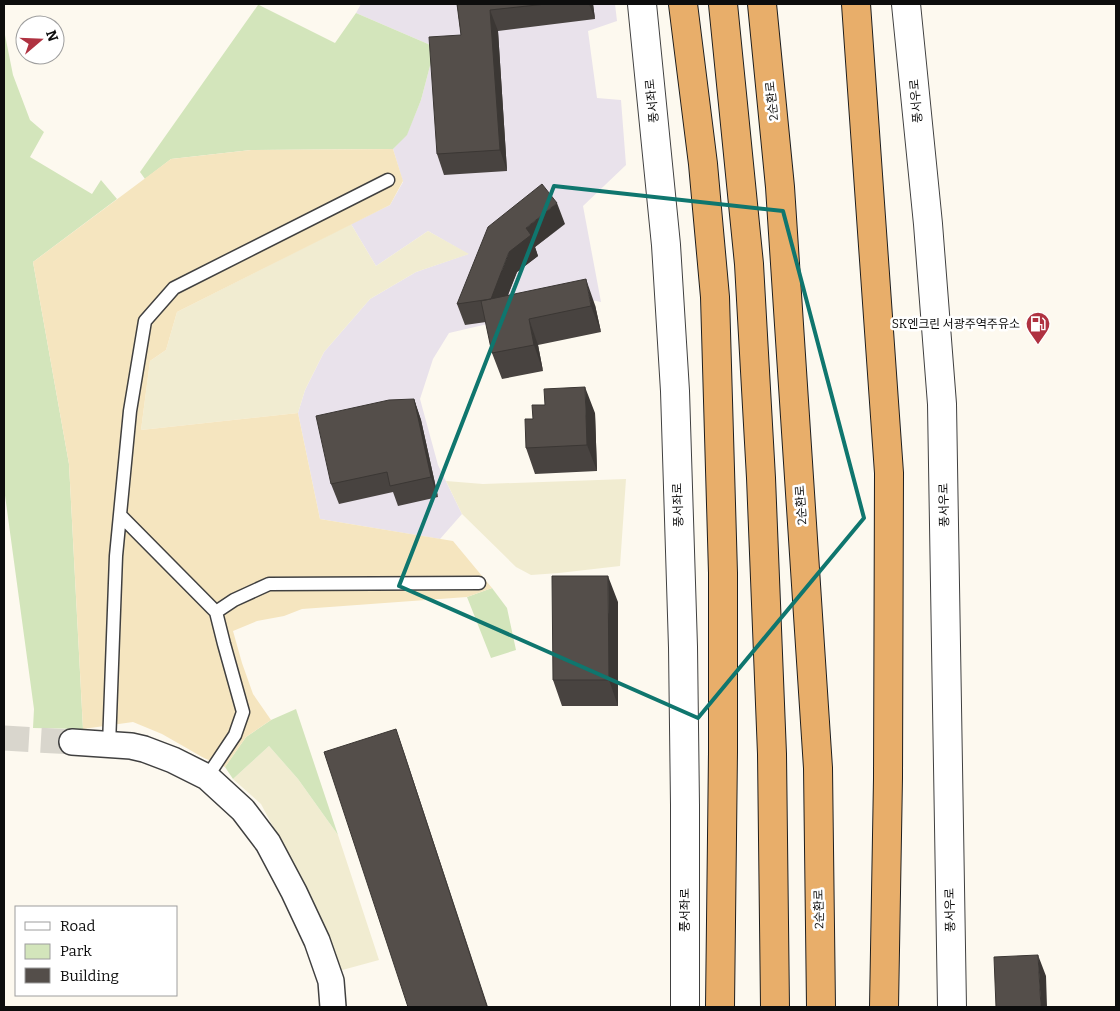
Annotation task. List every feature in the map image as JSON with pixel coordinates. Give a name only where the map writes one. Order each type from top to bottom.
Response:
[{"type":"highway","points":[[683,4],[703,164],[715,307],[723,573],[720,1007]]},
{"type":"highway","points":[[723,4],[748,264],[761,478],[772,754],[775,1007]]},
{"type":"highway","name":"2순환로","points":[[762,4],[780,187],[818,768],[821,1007]]},
{"type":"highway","points":[[856,4],[888,473],[888,778],[884,1007]]},
{"type":"street","name":"풍서좌로","points":[[642,4],[666,245],[675,391],[683,647],[685,1007]]},
{"type":"street","name":"풍서우로","points":[[906,4],[926,204],[942,404],[952,1007]]},
{"type":"street","points":[[72,742],[131,746],[173,760],[207,776],[243,810],[268,843],[318,941],[331,981],[333,1007]]},
{"type":"lane","points":[[109,745],[115,566],[130,411],[145,321],[174,288],[388,180]]},
{"type":"lane","points":[[120,515],[216,612],[242,712],[235,736],[207,776]]},
{"type":"lane","points":[[216,612],[234,600],[269,584],[480,583]]},
{"type":"highlighted area","points":[[554,186],[783,211],[864,518],[698,718],[399,586]]},
{"type":"shaded area","points":[[361,4],[615,4],[617,21],[588,31],[597,98],[621,100],[626,165],[583,206],[601,302],[591,300],[449,333],[433,359],[420,399],[438,465],[462,514],[440,539],[320,519],[298,413],[305,390],[324,352],[370,299],[416,272],[468,254],[428,231],[376,266],[351,224],[390,205],[403,182],[393,149],[407,134],[421,100],[435,47],[356,13]]},
{"type":"shaded area","points":[[351,224],[376,266],[428,231],[469,254],[416,272],[370,299],[324,352],[305,390],[298,413],[141,430],[150,361],[166,350],[177,312]]},
{"type":"shaded area","points":[[626,479],[620,566],[531,575],[516,567],[462,514],[446,481],[483,484]]},
{"type":"shaded area","points":[[269,746],[298,779],[338,835],[379,960],[335,972],[288,855],[261,804],[233,779]]},
{"type":"green space","points":[[257,4],[335,43],[356,13],[435,47],[421,100],[407,135],[393,149],[251,150],[171,159],[145,179],[140,172]]},
{"type":"green space","points":[[4,30],[13,75],[30,120],[44,132],[30,157],[92,194],[101,180],[117,199],[33,262],[69,464],[83,729],[33,728],[34,709],[4,488]]},
{"type":"green space","points":[[492,588],[507,608],[516,650],[491,658],[467,597]]},
{"type":"green space","points":[[296,709],[338,835],[298,779],[269,746],[233,779],[225,767],[246,737],[271,720]]},
{"type":"sand","points":[[393,149],[403,181],[390,205],[177,312],[166,350],[150,361],[141,430],[298,413],[320,519],[453,541],[492,588],[467,597],[302,609],[284,616],[257,621],[233,631],[253,694],[271,720],[246,737],[225,767],[204,758],[162,734],[133,722],[83,729],[69,464],[33,262],[171,159],[251,150]]},
{"type":"building","points":[[457,4],[546,4],[490,10],[500,150],[437,154],[429,37],[461,35]]},
{"type":"building","points":[[542,184],[557,203],[526,228],[531,235],[509,252],[491,299],[457,304],[488,227]]},
{"type":"building","points":[[586,279],[591,306],[529,319],[534,345],[492,353],[481,301]]},
{"type":"building","points":[[585,387],[587,445],[526,448],[525,419],[533,419],[532,405],[545,405],[544,389]]},
{"type":"building","points":[[414,399],[431,477],[390,486],[387,472],[331,484],[316,416],[389,400]]},
{"type":"building","points":[[552,576],[608,576],[609,680],[553,680]]},
{"type":"building","points":[[396,729],[487,1007],[408,1007],[324,752]]},
{"type":"building","points":[[1038,955],[1041,1007],[996,1007],[994,957]]},
{"type":"tunnel","points":[[4,738],[72,742]]},
{"type":"place","name":"SK엔크린 서광주역주유소","points":[[1038,345]]}]
